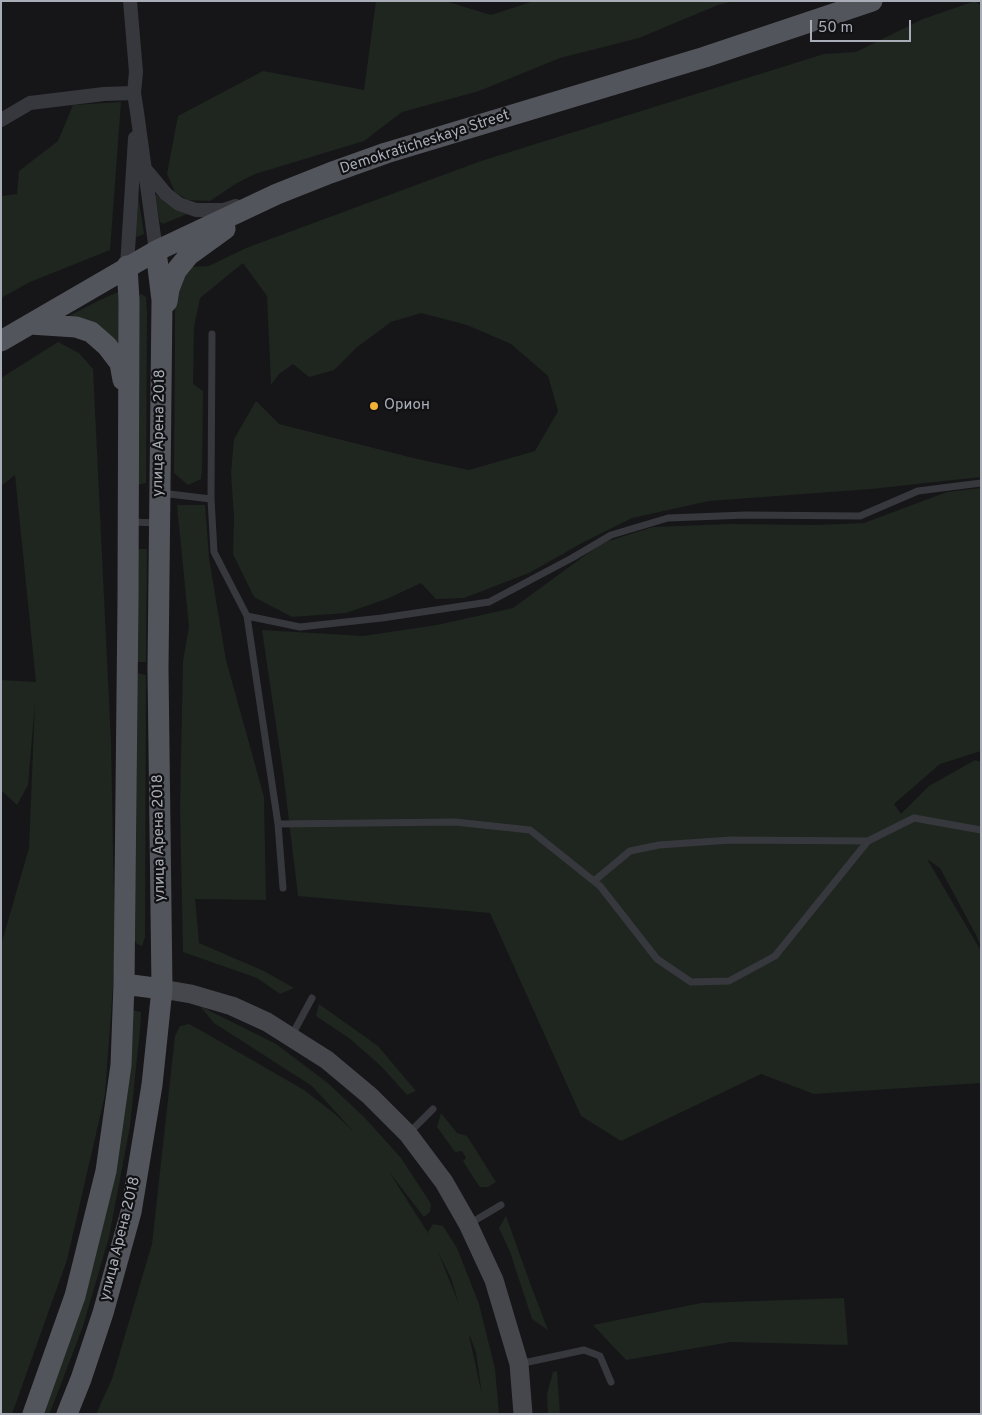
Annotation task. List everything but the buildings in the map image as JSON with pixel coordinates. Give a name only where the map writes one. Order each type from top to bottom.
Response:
[{"type":"main road","name":"Demokraticheskaya Street","points":[[1,341],[127,266],[277,194],[386,153],[705,57],[872,1]]},
{"type":"main road","points":[[162,323],[176,271],[189,255],[277,194]]},
{"type":"main road","name":"улица Арена 2018","points":[[67,1414],[82,1379],[131,1212],[152,1085],[162,989],[158,493],[162,323],[161,282],[156,251]]},
{"type":"main road","name":"улица Арена 2018","points":[[32,1414],[75,1296],[106,1171],[121,1065],[124,984],[128,522],[129,300],[127,266]]},
{"type":"main road","points":[[30,324],[76,327],[91,332],[107,346],[120,363],[128,408]]},
{"type":"main road","points":[[124,984],[191,994],[232,1006],[267,1022],[327,1060],[370,1096],[408,1134],[444,1182],[468,1224],[494,1280],[519,1364],[523,1414]]},
{"type":"street","points":[[130,1],[136,72],[134,93],[156,251]]},
{"type":"street","points":[[1,120],[30,103],[104,94],[134,93]]},
{"type":"street","points":[[127,266],[136,112]]},
{"type":"street","points":[[145,169],[166,194],[179,204],[196,210],[224,210],[277,194]]},
{"type":"lane","points":[[212,334],[211,499],[214,552],[247,616],[278,824],[283,888]]},
{"type":"lane","points":[[247,616],[300,627],[382,618],[490,602],[572,558],[611,534],[668,518],[746,515],[860,516],[918,491],[981,483]]},
{"type":"lane","points":[[158,493],[211,499]]},
{"type":"lane","points":[[128,522],[159,523]]},
{"type":"lane","points":[[278,824],[454,822],[530,830],[600,886],[657,959],[691,982],[729,981],[775,956],[868,841],[914,818],[981,830]]},
{"type":"lane","points":[[594,881],[630,851],[659,845],[731,840],[868,841]]},
{"type":"lane","points":[[290,1037],[312,998]]},
{"type":"lane","points":[[408,1134],[433,1109]]},
{"type":"lane","points":[[468,1224],[501,1205]]},
{"type":"lane","points":[[519,1364],[584,1350],[600,1356],[611,1382]]},
{"type":"shaded area","points":[[376,1],[445,1],[491,15],[534,1],[734,1],[718,5],[639,38],[560,58],[479,91],[402,112],[364,141],[255,174],[237,183],[210,201],[188,200],[175,192],[167,174],[178,116],[263,71],[364,90]]},
{"type":"shaded area","points":[[975,1],[981,6],[981,477],[871,489],[709,501],[632,518],[529,573],[464,598],[436,599],[421,583],[389,598],[346,613],[292,617],[254,597],[233,554],[234,518],[231,473],[234,439],[256,401],[279,424],[413,458],[469,470],[535,451],[558,411],[548,376],[511,344],[467,325],[421,313],[391,322],[356,348],[334,370],[309,377],[293,364],[279,374],[271,385],[267,296],[243,263],[200,298],[194,327],[193,384],[203,391],[202,470],[201,479],[188,485],[174,473],[175,296],[177,279],[190,267],[209,266],[246,248],[481,161],[824,54],[856,52],[923,19]]},
{"type":"shaded area","points":[[121,102],[110,250],[30,282],[1,298],[1,196],[17,194],[19,171],[58,141],[73,105]]},
{"type":"shaded area","points":[[136,182],[144,234],[136,237]]},
{"type":"shaded area","points":[[154,193],[172,207],[187,214],[163,224],[160,222]]},
{"type":"shaded area","points":[[120,291],[119,356],[61,320],[98,301]]},
{"type":"shaded area","points":[[141,294],[146,297],[147,313],[146,483],[136,485],[137,298]]},
{"type":"shaded area","points":[[58,342],[79,353],[93,369],[111,742],[115,958],[105,1095],[67,1260],[12,1414],[1,1414],[1,945],[29,848],[35,702],[28,785],[17,805],[1,790],[1,680],[36,682],[15,475],[1,486],[1,378]]},
{"type":"shaded area","points":[[981,488],[981,751],[940,764],[894,804],[901,814],[929,786],[975,760],[981,762],[981,947],[940,868],[927,859],[981,951],[981,1083],[814,1094],[761,1074],[621,1141],[581,1116],[490,913],[298,896],[284,779],[262,630],[363,636],[437,625],[513,608],[602,543],[653,527],[730,524],[816,525],[864,523],[947,492]]},
{"type":"shaded area","points":[[177,505],[205,505],[209,558],[226,660],[264,797],[266,900],[195,899],[199,943],[264,971],[294,988],[280,994],[257,978],[183,952],[180,807],[183,661],[189,627]]},
{"type":"shaded area","points":[[137,549],[147,549],[146,662],[137,662]]},
{"type":"shaded area","points":[[137,673],[146,675],[145,937],[142,946],[137,944],[133,938]]},
{"type":"shaded area","points":[[319,1004],[378,1046],[416,1091],[407,1095],[381,1066],[349,1038],[316,1016]]},
{"type":"shaded area","points":[[200,1006],[276,1044],[329,1084],[365,1118],[401,1158],[431,1204],[430,1212],[424,1217],[389,1172],[430,1236],[428,1232],[433,1224],[443,1226],[457,1248],[479,1304],[495,1369],[499,1414],[96,1414],[112,1379],[152,1244],[175,1036],[180,1026],[189,1024],[304,1090],[335,1114],[354,1132],[312,1086],[214,1023]],"holes":[[[438,1252],[451,1278],[459,1304]],[[469,1335],[476,1352],[482,1395]]]},
{"type":"shaded area","points":[[131,1010],[141,1012],[140,1029],[130,1126],[109,1237],[83,1326],[53,1405],[49,1414],[40,1414],[86,1283]]},
{"type":"shaded area","points":[[441,1113],[457,1133],[467,1136],[496,1182],[488,1187],[480,1187],[463,1161],[466,1158],[462,1151],[455,1152],[437,1127]]},
{"type":"shaded area","points":[[506,1216],[548,1330],[532,1319],[510,1252],[499,1228]]},
{"type":"shaded area","points":[[844,1298],[848,1345],[731,1342],[626,1360],[593,1325],[701,1303]]},
{"type":"shaded area","points":[[557,1371],[560,1414],[548,1414],[547,1394],[553,1372]]},
{"type":"place","name":"Орион","points":[[374,406]]}]
